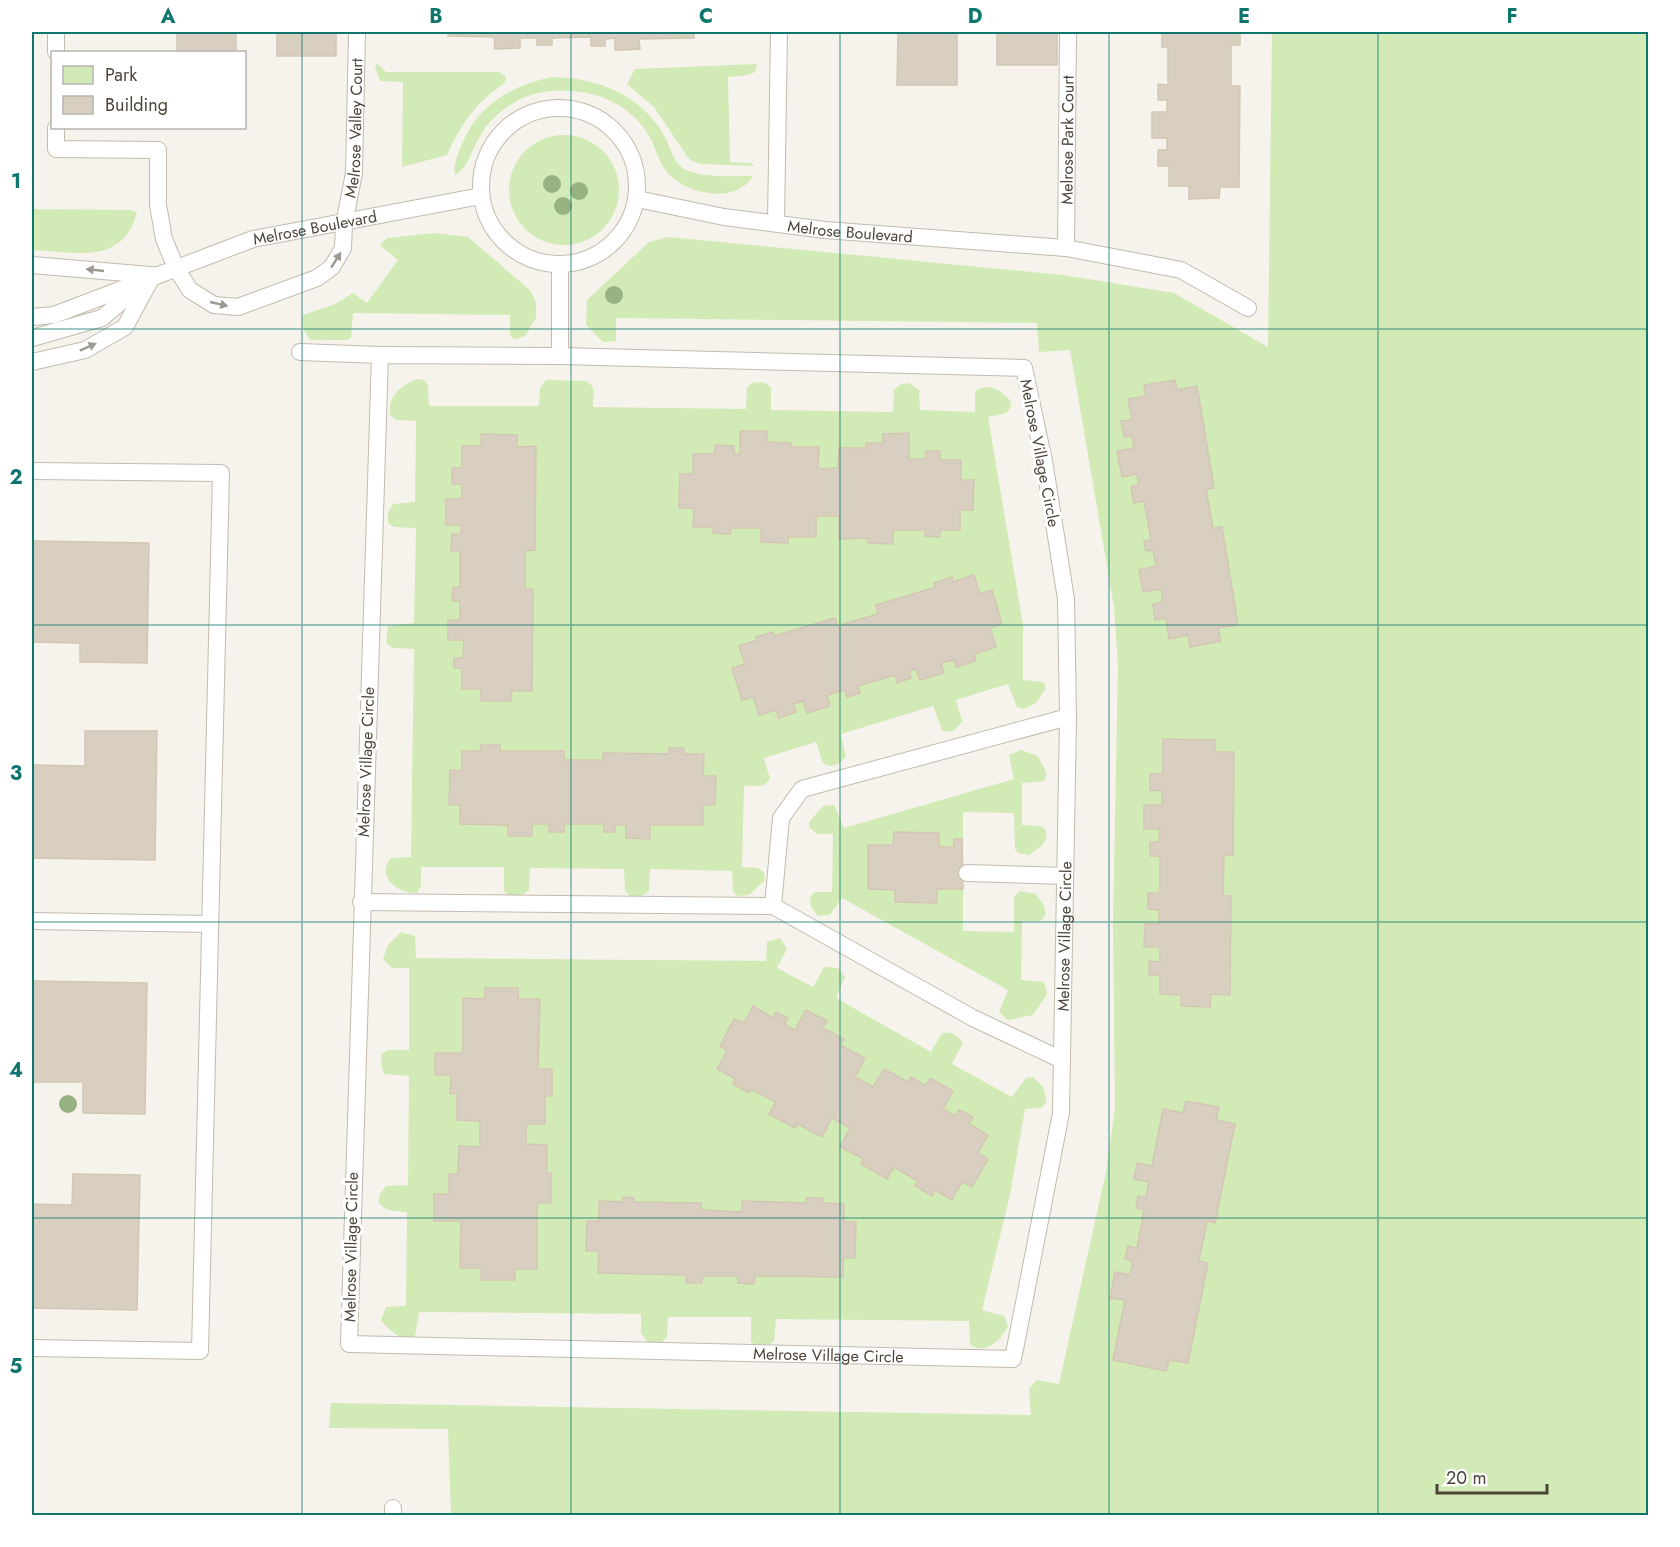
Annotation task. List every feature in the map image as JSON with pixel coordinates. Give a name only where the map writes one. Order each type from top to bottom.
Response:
[{"type":"lane","points":[[56,32],[56,51]]},
{"type":"lane","name":"Melrose Valley Court","points":[[56,129],[56,149],[158,150],[158,205],[164,239],[176,268],[190,290],[214,305],[238,307],[312,280],[332,267],[343,248],[344,224],[354,173],[357,32]]},
{"type":"lane","points":[[776,223],[779,32]]},
{"type":"lane","name":"Melrose Park Court","points":[[1066,248],[1068,32]]},
{"type":"lane","points":[[561,108],[587,112],[610,126],[628,147],[637,173],[637,199],[628,225],[610,246],[587,260],[560,265],[538,261],[516,252],[500,237],[487,218],[481,196],[482,169],[492,145],[510,124],[534,112],[561,108]]},
{"type":"lane","name":"Melrose Boulevard","points":[[32,317],[54,315],[153,275],[253,239],[344,224],[481,196]]},
{"type":"lane","name":"Melrose Boulevard","points":[[637,199],[724,217],[776,223],[1066,248],[1181,270],[1248,308]]},
{"type":"lane","name":"Melrose Boulevard","points":[[32,265],[153,275]]},
{"type":"lane","points":[[560,265],[560,356]]},
{"type":"lane","points":[[32,338],[102,318],[153,275]]},
{"type":"lane","points":[[32,362],[85,350],[125,327],[153,275]]},
{"type":"lane","points":[[300,352],[380,355]]},
{"type":"lane","name":"Melrose Village Circle","points":[[380,355],[560,356],[1024,368],[1044,461],[1066,599],[1068,717],[1061,1113],[1013,1359],[349,1344],[361,902],[380,355]]},
{"type":"lane","points":[[32,471],[221,473],[200,1351],[32,1348]]},
{"type":"lane","points":[[773,906],[781,818],[802,789],[1068,717]]},
{"type":"lane","points":[[966,873],[1065,876]]},
{"type":"lane","points":[[361,902],[773,906],[973,1017],[1062,1060]]},
{"type":"lane","points":[[32,921],[210,924]]},
{"type":"green space","points":[[1272,32],[1648,32],[1648,1515],[451,1515],[448,1429],[329,1428],[331,1403],[1031,1415],[1029,1389],[1037,1380],[1059,1384],[1106,1172],[1115,1108],[1113,923],[1118,665],[1114,607],[1070,350],[1039,352],[1037,323],[616,318],[616,341],[603,342],[586,325],[587,300],[649,242],[669,237],[1063,275],[1174,293],[1268,347]]},
{"type":"green space","points":[[377,63],[386,72],[499,72],[506,77],[505,83],[470,114],[447,155],[402,167],[403,82],[380,81],[375,67]]},
{"type":"green space","points":[[757,64],[755,72],[728,77],[730,162],[750,163],[755,166],[700,164],[689,159],[654,107],[627,84],[635,69]]},
{"type":"green space","points":[[552,77],[602,85],[632,100],[655,122],[675,159],[684,169],[708,175],[753,176],[735,191],[723,193],[698,191],[686,186],[666,171],[648,134],[626,110],[596,95],[564,91],[531,95],[501,112],[488,124],[467,163],[455,175],[455,163],[462,144],[477,118],[487,107],[498,98],[524,85]]},
{"type":"green space","points":[[564,135],[585,139],[603,151],[615,169],[619,190],[615,211],[603,229],[585,241],[564,245],[543,241],[525,229],[513,211],[509,190],[513,169],[525,151],[543,139]]},
{"type":"green space","points":[[32,209],[137,212],[130,229],[121,241],[96,252],[81,253],[32,250]]},
{"type":"green space","points":[[435,233],[468,237],[530,290],[536,303],[536,318],[525,336],[514,340],[510,335],[510,315],[353,313],[351,338],[347,340],[310,340],[302,327],[303,315],[335,304],[353,293],[367,303],[398,260],[380,245],[387,238]]},
{"type":"green space","points":[[417,379],[424,380],[428,386],[429,406],[539,406],[540,388],[546,380],[586,381],[593,389],[593,407],[746,409],[747,388],[751,383],[760,382],[771,388],[771,410],[893,412],[894,390],[901,384],[909,383],[919,390],[920,410],[975,412],[975,391],[985,387],[994,388],[1010,400],[1011,407],[1006,413],[988,417],[1023,625],[1023,680],[1043,682],[1046,688],[1036,703],[1024,709],[1017,707],[1008,684],[956,700],[962,721],[951,731],[942,730],[933,706],[841,734],[846,757],[835,765],[829,766],[823,763],[816,742],[764,758],[770,779],[768,782],[762,785],[744,786],[742,867],[758,868],[764,872],[765,880],[749,895],[737,896],[733,891],[732,871],[650,869],[649,891],[642,896],[630,896],[625,891],[624,869],[530,868],[529,890],[522,895],[508,895],[504,891],[504,867],[421,867],[421,886],[417,893],[402,890],[391,883],[386,871],[391,858],[411,857],[414,649],[393,648],[386,643],[388,626],[414,623],[416,528],[394,527],[388,523],[388,513],[393,504],[415,502],[416,421],[396,420],[390,415],[390,408],[396,392]]},
{"type":"green space","points":[[1021,750],[1038,756],[1047,774],[1044,781],[1022,783],[1022,825],[1041,826],[1045,829],[1046,837],[1043,844],[1029,855],[1018,853],[1015,849],[1014,813],[963,812],[963,931],[1014,932],[1014,897],[1020,891],[1036,894],[1046,914],[1041,921],[1022,921],[1021,980],[1044,982],[1047,994],[1033,1015],[1008,1020],[999,1012],[1008,990],[842,898],[830,915],[818,916],[810,904],[810,898],[815,892],[832,892],[833,834],[817,834],[809,827],[809,822],[823,806],[834,805],[844,828],[1014,779],[1009,755]]},
{"type":"green space","points":[[401,932],[415,936],[416,958],[766,961],[767,942],[780,938],[787,949],[777,968],[813,987],[824,967],[838,968],[845,977],[836,998],[931,1052],[942,1033],[954,1034],[963,1043],[952,1064],[1012,1097],[1026,1078],[1032,1077],[1043,1088],[1046,1103],[1041,1108],[1025,1109],[1010,1195],[982,1310],[1004,1316],[1008,1326],[1005,1331],[992,1345],[981,1348],[970,1344],[969,1321],[776,1319],[774,1341],[770,1344],[756,1345],[751,1342],[751,1317],[668,1317],[667,1337],[661,1343],[649,1344],[641,1333],[641,1314],[419,1312],[415,1336],[406,1338],[397,1335],[381,1320],[386,1307],[406,1306],[407,1212],[383,1207],[379,1199],[386,1186],[408,1185],[409,1076],[384,1074],[381,1063],[382,1054],[388,1050],[409,1050],[409,968],[392,968],[383,959],[388,945]]},
{"type":"building","points":[[177,32],[236,32],[236,51],[177,51]]},
{"type":"building","points":[[277,32],[336,32],[336,56],[277,56]]},
{"type":"building","points":[[448,32],[694,32],[694,38],[639,39],[640,49],[615,50],[615,38],[605,39],[605,46],[591,46],[591,37],[552,38],[552,45],[537,45],[537,38],[520,38],[520,48],[495,49],[494,37],[448,36]]},
{"type":"building","points":[[898,32],[957,32],[957,85],[897,85]]},
{"type":"building","points":[[997,32],[1057,32],[1057,65],[997,65]]},
{"type":"building","points":[[1240,32],[1240,45],[1231,45],[1231,86],[1240,86],[1239,187],[1220,187],[1219,198],[1189,199],[1189,186],[1169,186],[1169,166],[1158,166],[1158,150],[1167,150],[1167,138],[1152,138],[1152,112],[1167,112],[1167,100],[1158,100],[1158,84],[1168,85],[1168,47],[1162,47],[1162,33]]},
{"type":"building","points":[[1175,380],[1177,390],[1197,386],[1214,488],[1206,489],[1213,528],[1222,527],[1238,625],[1218,628],[1221,641],[1190,647],[1188,635],[1169,639],[1166,618],[1155,620],[1153,604],[1163,602],[1161,589],[1143,592],[1139,570],[1156,566],[1153,550],[1146,551],[1144,541],[1151,540],[1144,501],[1134,503],[1131,487],[1139,485],[1137,474],[1122,477],[1117,451],[1134,448],[1132,436],[1124,437],[1121,421],[1132,420],[1128,399],[1146,396],[1144,385]]},
{"type":"building","points":[[740,431],[767,431],[767,442],[791,443],[791,447],[819,447],[818,469],[838,468],[839,448],[866,448],[866,443],[883,443],[883,434],[909,433],[909,459],[926,459],[926,451],[940,451],[940,460],[961,460],[961,480],[974,480],[973,510],[960,510],[960,530],[940,530],[940,537],[925,536],[925,530],[893,530],[893,544],[868,543],[868,538],[839,539],[839,516],[816,516],[816,537],[788,537],[788,543],[761,542],[761,528],[731,528],[730,534],[713,533],[713,527],[693,527],[694,508],[679,508],[680,474],[693,474],[693,454],[715,454],[715,445],[734,446],[734,454],[740,454]]},
{"type":"building","points":[[481,434],[517,435],[517,447],[536,446],[535,550],[525,551],[525,589],[533,589],[532,691],[512,691],[511,701],[481,701],[481,689],[462,689],[462,668],[454,668],[454,658],[463,658],[464,640],[448,640],[448,620],[460,620],[460,601],[452,601],[453,587],[460,587],[460,551],[451,551],[452,534],[461,534],[461,525],[446,525],[446,499],[462,499],[462,484],[452,484],[452,468],[462,468],[462,446],[481,446]]},
{"type":"building","points":[[32,541],[149,543],[147,663],[80,662],[80,643],[32,642]]},
{"type":"building","points":[[974,575],[980,594],[992,590],[1002,624],[990,628],[996,647],[974,654],[976,661],[956,667],[954,660],[941,663],[944,673],[920,680],[916,669],[909,671],[911,678],[897,683],[895,675],[858,686],[860,693],[847,697],[845,690],[827,695],[830,706],[807,713],[803,701],[793,704],[796,712],[779,718],[776,710],[759,715],[753,697],[742,700],[732,668],[745,664],[739,646],[757,640],[756,637],[773,632],[774,636],[835,618],[837,626],[878,614],[876,605],[936,587],[934,583],[952,577],[953,582]]},
{"type":"building","points":[[85,731],[157,731],[155,860],[32,858],[32,765],[85,766]]},
{"type":"building","points":[[1163,739],[1215,740],[1215,752],[1234,752],[1233,855],[1224,855],[1223,896],[1231,896],[1230,995],[1211,994],[1210,1007],[1181,1006],[1181,995],[1160,994],[1160,975],[1149,975],[1149,961],[1160,962],[1160,947],[1144,947],[1145,924],[1159,924],[1159,910],[1148,909],[1148,893],[1160,893],[1160,856],[1150,856],[1150,842],[1159,842],[1160,829],[1144,829],[1144,805],[1162,805],[1162,791],[1150,790],[1150,774],[1163,774]]},
{"type":"building","points":[[481,745],[500,745],[500,751],[564,751],[564,760],[603,760],[603,753],[669,754],[669,748],[684,748],[684,754],[704,754],[703,776],[716,776],[715,805],[703,805],[703,825],[650,825],[650,839],[626,838],[626,825],[615,825],[615,832],[604,832],[604,824],[564,824],[564,832],[549,832],[549,824],[532,824],[532,836],[508,836],[508,825],[460,824],[460,805],[449,805],[450,770],[462,771],[462,751],[480,751]]},
{"type":"building","points":[[894,832],[939,833],[939,847],[954,847],[954,839],[962,839],[963,889],[937,889],[937,903],[895,902],[895,890],[868,889],[868,845],[893,845]]},
{"type":"building","points":[[32,981],[147,983],[145,1114],[83,1113],[83,1082],[32,1082]]},
{"type":"building","points":[[485,988],[518,988],[518,999],[540,999],[538,1069],[552,1069],[552,1096],[545,1096],[545,1124],[526,1124],[526,1144],[547,1145],[547,1173],[551,1173],[551,1203],[537,1203],[537,1269],[515,1269],[515,1280],[481,1280],[481,1268],[460,1268],[461,1221],[434,1221],[434,1194],[449,1194],[449,1174],[458,1174],[459,1146],[480,1147],[480,1121],[457,1120],[457,1093],[450,1094],[451,1075],[435,1075],[435,1053],[463,1053],[463,998],[484,999]]},
{"type":"building","points":[[753,1006],[773,1018],[776,1012],[788,1018],[784,1024],[795,1030],[806,1010],[827,1021],[823,1028],[844,1039],[840,1045],[865,1058],[855,1077],[873,1087],[884,1069],[908,1082],[911,1077],[926,1086],[930,1078],[953,1091],[943,1109],[955,1116],[959,1110],[973,1117],[969,1124],[988,1135],[978,1153],[988,1159],[972,1187],[962,1182],[952,1200],[935,1190],[932,1196],[915,1186],[918,1181],[894,1167],[887,1179],[861,1164],[864,1159],[840,1147],[850,1128],[832,1118],[822,1137],[798,1124],[795,1128],[769,1114],[776,1102],[751,1089],[749,1093],[733,1084],[736,1079],[717,1069],[727,1051],[720,1046],[734,1019],[744,1023]]},
{"type":"building","points":[[1186,1101],[1219,1107],[1216,1120],[1235,1124],[1215,1223],[1207,1221],[1199,1261],[1208,1263],[1188,1363],[1169,1360],[1166,1371],[1113,1360],[1125,1300],[1110,1298],[1115,1272],[1130,1275],[1133,1261],[1125,1259],[1128,1246],[1137,1248],[1144,1210],[1136,1208],[1138,1196],[1146,1197],[1149,1182],[1134,1179],[1137,1163],[1152,1166],[1163,1109],[1183,1113]]},
{"type":"building","points":[[73,1174],[140,1175],[137,1310],[32,1308],[32,1204],[72,1205]]},
{"type":"building","points":[[623,1197],[634,1198],[634,1202],[701,1203],[701,1210],[742,1212],[742,1201],[806,1203],[806,1198],[823,1198],[823,1203],[844,1204],[844,1222],[856,1222],[855,1258],[843,1258],[843,1277],[755,1276],[754,1284],[738,1283],[738,1276],[702,1276],[702,1283],[686,1283],[686,1275],[598,1273],[599,1251],[586,1251],[587,1221],[599,1221],[599,1201],[623,1202]]}]
